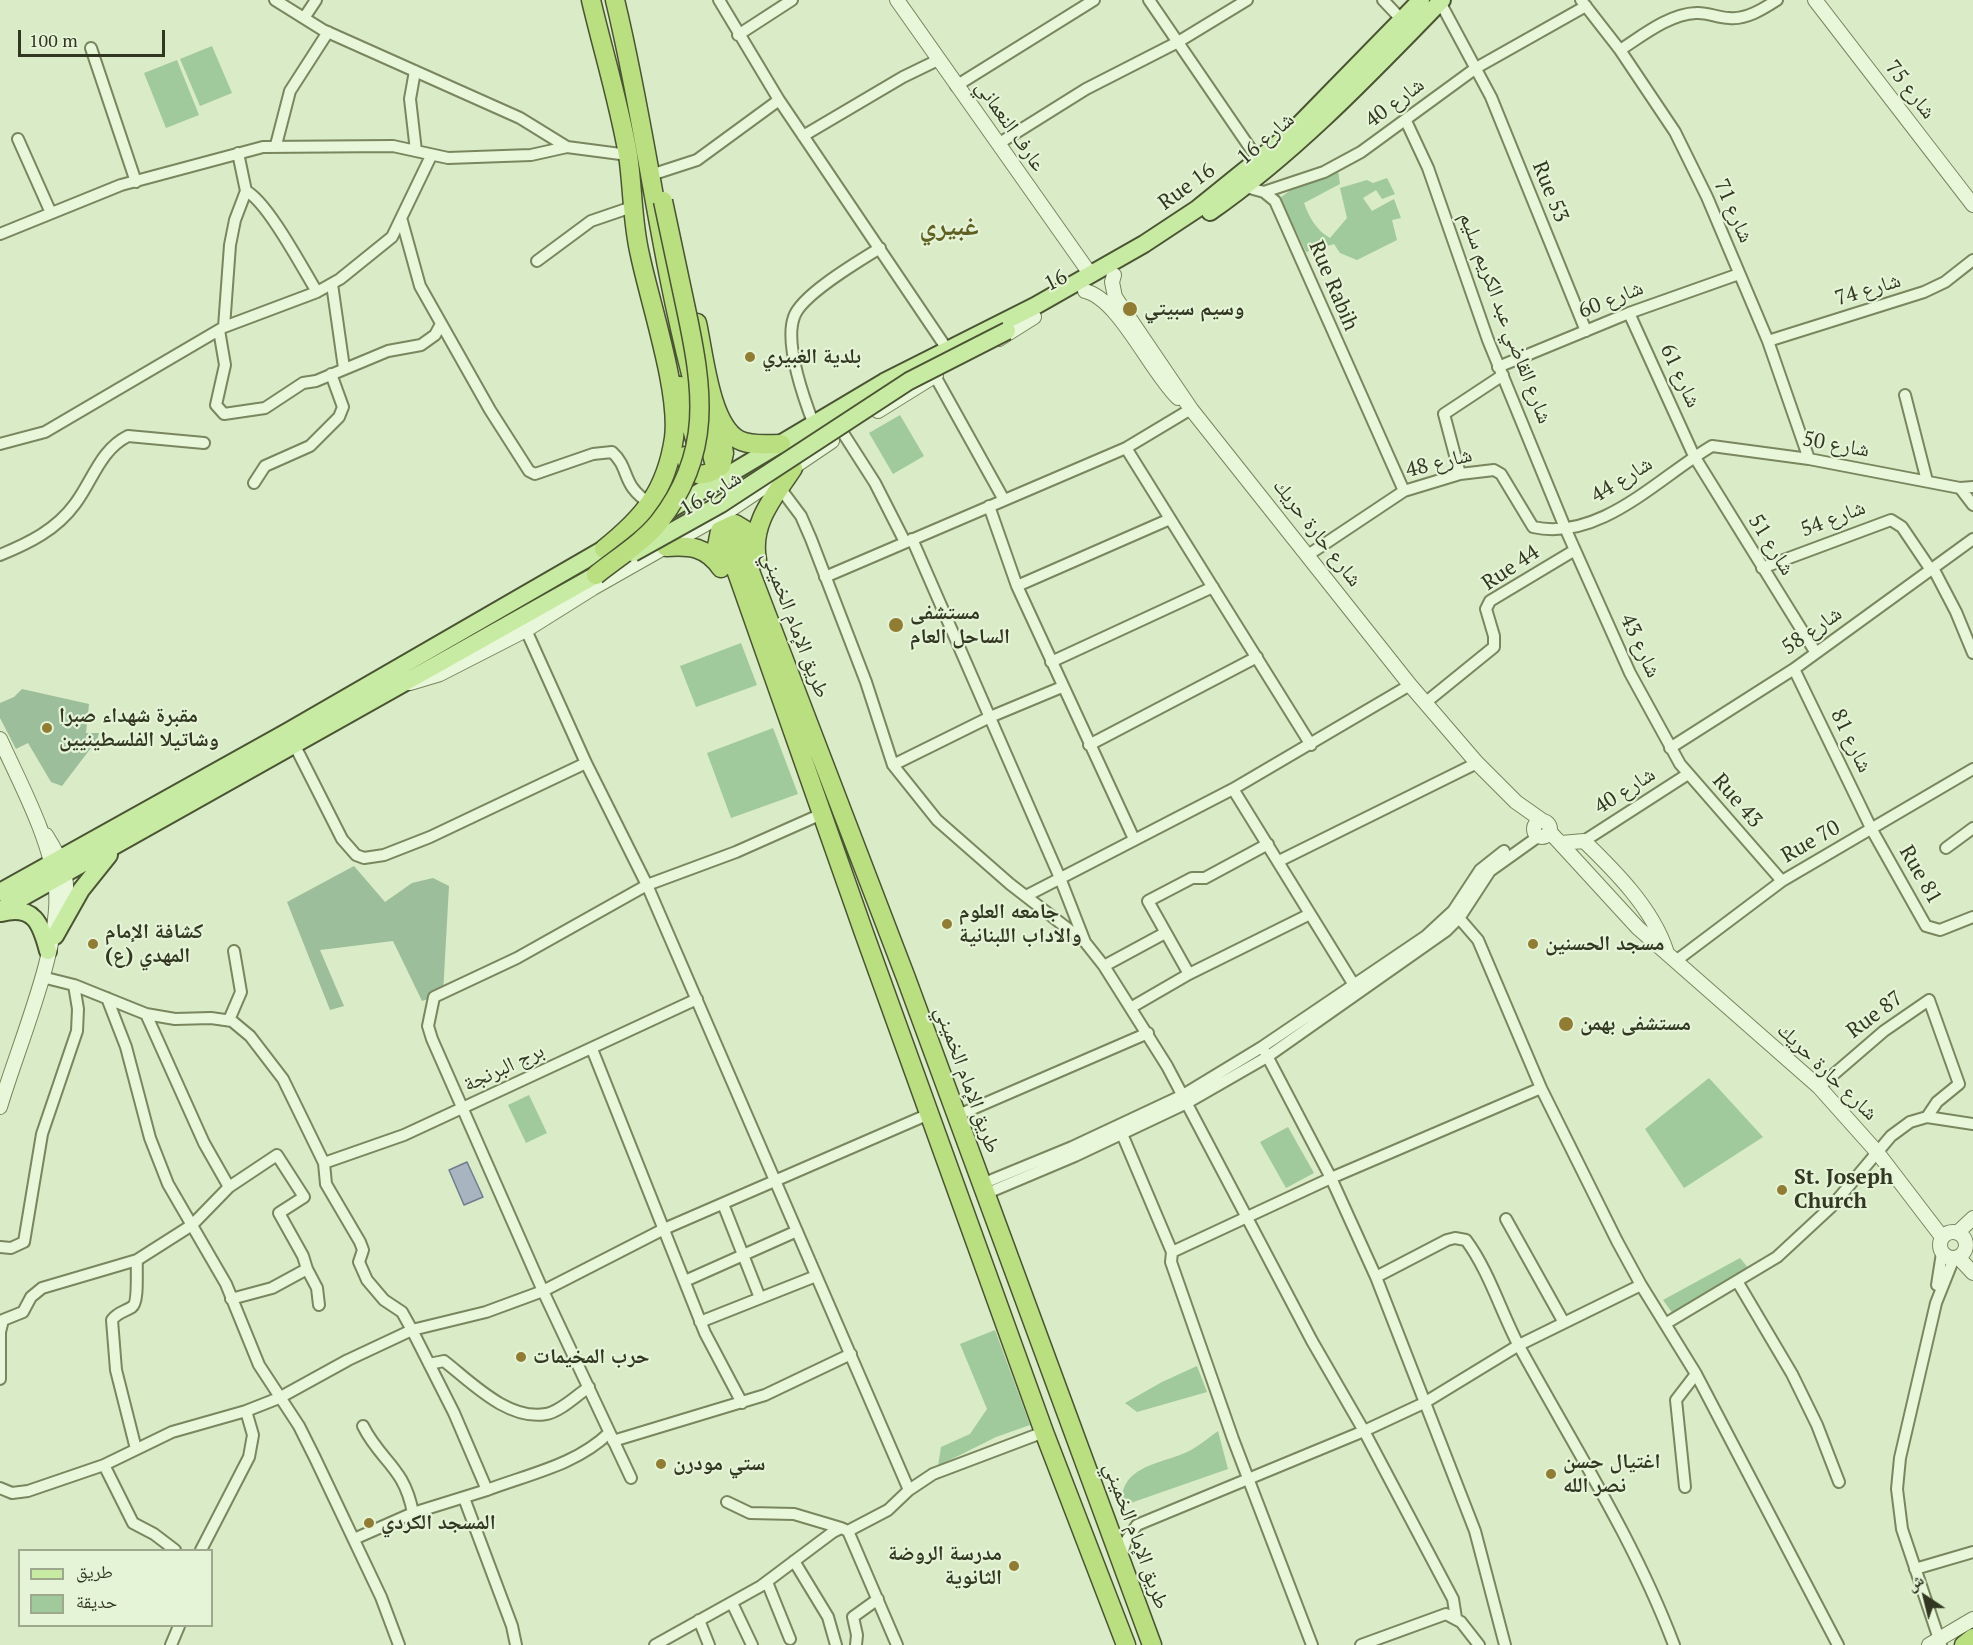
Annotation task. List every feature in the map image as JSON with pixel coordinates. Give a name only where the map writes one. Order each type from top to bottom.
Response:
[{"type":"highway","points":[[591,0],[647,170],[696,356],[701,408],[699,435],[690,470],[680,490],[658,522],[640,540],[596,575]]},
{"type":"highway","points":[[615,0],[628,54],[647,170],[708,464]]},
{"type":"highway","points":[[647,170],[678,233],[723,447],[723,464],[714,471],[697,476],[692,472],[685,458],[639,253],[632,207],[647,170]]},
{"type":"highway","points":[[604,549],[636,522],[651,504],[663,480],[674,441],[672,395]]},
{"type":"highway","points":[[716,407],[724,425],[739,440],[781,444]]},
{"type":"highway","points":[[757,560],[758,527],[777,484],[793,468]]},
{"type":"highway","points":[[831,838],[817,816],[783,734],[727,577],[717,542],[718,534],[725,527],[735,524],[744,529],[757,560],[828,748],[835,791]]},
{"type":"highway","name":"طريق الإمام الخميني","points":[[1126,1645],[1044,1432],[929,1114],[831,838],[730,535],[835,791],[1152,1645]]},
{"type":"highway","points":[[666,547],[692,546],[704,550],[718,563],[727,577]]},
{"type":"highway","points":[[883,984],[906,978]]},
{"type":"highway","points":[[1028,1386],[1053,1377]]},
{"type":"highway","points":[[1117,1619],[1133,1645]]},
{"type":"highway","points":[[1964,1645],[1973,1638]]},
{"type":"main road","name":"Rue 16","points":[[1091,284],[1267,161],[1421,0]]},
{"type":"main road","name":"شارع 16","points":[[58,869],[839,409],[947,350],[1114,275],[1246,187],[1267,161],[1305,136],[1441,1]]},
{"type":"main road","name":"16","points":[[1007,331],[1091,284]]},
{"type":"main road","name":"شارع 16","points":[[125,840],[721,504],[901,386],[1007,331]]},
{"type":"main road","points":[[839,409],[833,417],[835,426],[848,429]]},
{"type":"main road","points":[[0,892],[125,840]]},
{"type":"main road","points":[[50,948],[87,880],[101,862],[125,840]]},
{"type":"main road","points":[[0,912],[58,869]]},
{"type":"main road","points":[[0,912],[21,911],[34,917],[50,948]]},
{"type":"street","points":[[275,0],[328,32],[520,118],[567,147],[647,170],[697,160],[779,100]]},
{"type":"street","points":[[304,18],[316,0]]},
{"type":"street","points":[[719,0],[779,100],[947,350]]},
{"type":"street","points":[[738,35],[792,0]]},
{"type":"street","name":"عارف النعماني","points":[[897,0],[998,144],[1091,284]]},
{"type":"street","points":[[956,86],[1074,5],[1094,0]]},
{"type":"street","points":[[1149,0],[1267,161]]},
{"type":"street","points":[[998,144],[1086,89],[1178,42],[1247,0]]},
{"type":"street","points":[[1383,0],[1402,20]]},
{"type":"street","points":[[1620,50],[1647,32],[1684,15],[1696,13],[1737,18],[1754,13],[1777,0]]},
{"type":"street","name":"شارع 75","points":[[1815,0],[1973,205]]},
{"type":"street","points":[[1441,1],[1476,68],[1584,3]]},
{"type":"street","name":"شارع 71","points":[[1584,3],[1620,50],[1675,132],[1707,197],[1768,341],[1809,459]]},
{"type":"street","points":[[276,145],[290,91],[328,32]]},
{"type":"street","points":[[91,48],[136,182]]},
{"type":"street","points":[[803,136],[903,77],[938,60]]},
{"type":"street","name":"شارع 40","points":[[1264,192],[1276,186],[1324,172],[1361,152],[1476,68]]},
{"type":"street","name":"Rue 53","points":[[1476,68],[1491,97],[1586,331]]},
{"type":"street","points":[[415,71],[410,99],[416,151]]},
{"type":"street","name":"شارع القاضي عبد الكريم سليم","points":[[1406,121],[1428,168],[1501,371],[1566,530]]},
{"type":"street","points":[[18,139],[51,213]]},
{"type":"street","points":[[0,234],[104,190],[238,153],[276,145],[393,146],[431,156],[531,155],[567,147]]},
{"type":"street","points":[[238,153],[246,191],[235,220],[232,236],[221,329],[225,365],[216,405],[224,414],[265,408],[303,383],[388,351],[421,345],[435,335],[441,324]]},
{"type":"street","points":[[0,444],[45,432],[221,329],[332,284],[392,237],[402,221],[408,203],[431,156]]},
{"type":"street","name":"Rue Rabih","points":[[1267,161],[1276,186],[1275,201]]},
{"type":"street","name":"Rue Rabih","points":[[1246,187],[1264,192],[1275,201],[1356,387],[1404,490]]},
{"type":"street","points":[[246,191],[256,198],[272,219],[317,292]]},
{"type":"street","points":[[537,261],[591,221],[632,207]]},
{"type":"street","points":[[402,221],[416,277],[441,324],[529,471],[535,474],[592,454],[612,452],[621,463],[633,492],[651,504]]},
{"type":"street","points":[[814,425],[802,393],[790,332],[794,315],[815,294],[880,248]]},
{"type":"street","name":"شارع 74","points":[[1768,341],[1924,292],[1945,282],[1973,260]]},
{"type":"street","name":"شارع 60","points":[[1460,474],[1444,414],[1501,371],[1629,313],[1739,274]]},
{"type":"street","points":[[1114,275],[1112,282],[1115,297],[1140,340]]},
{"type":"street","points":[[332,284],[344,368]]},
{"type":"street","points":[[1091,284],[1140,340]]},
{"type":"street","name":"شارع 61","points":[[1629,313],[1694,456]]},
{"type":"street","points":[[793,468],[848,429],[1034,317]]},
{"type":"street","name":"شارع حارة حريك","points":[[1140,340],[1164,384],[1191,409],[1410,686],[1477,763],[1540,829],[1561,843],[1594,883],[1642,932],[1819,1087],[1877,1152],[1942,1237],[1949,1233],[1959,1250]]},
{"type":"street","points":[[254,483],[266,466],[310,446],[339,417],[343,407],[331,374]]},
{"type":"street","points":[[934,376],[1004,500]]},
{"type":"street","points":[[1905,395],[1927,480]]},
{"type":"street","points":[[825,576],[1126,448],[1191,409]]},
{"type":"street","points":[[848,429],[875,483],[909,541],[990,717],[1060,878],[1085,942]]},
{"type":"street","points":[[0,555],[39,538],[51,530],[75,505],[103,457],[118,441],[128,435],[204,443]]},
{"type":"street","name":"شارع 50","points":[[1694,456],[1712,446],[1809,459],[1960,488],[1973,487]]},
{"type":"street","points":[[1126,448],[1311,745]]},
{"type":"street","name":"شارع 44","points":[[1566,530],[1608,514],[1694,456]]},
{"type":"street","name":"شارع 51","points":[[1694,456],[1816,653]]},
{"type":"street","name":"شارع 48","points":[[1308,555],[1404,490],[1460,474],[1498,471],[1533,527],[1566,530]]},
{"type":"street","points":[[777,484],[801,516],[866,682],[893,765],[937,819],[1026,896],[1085,942],[1132,1007],[1185,1099],[1312,1341],[1364,1431],[1453,1599],[1456,1618],[1479,1645]]},
{"type":"street","name":"شارع 16","points":[[405,682],[434,676],[526,630],[777,484]]},
{"type":"street","points":[[1960,488],[1973,505]]},
{"type":"street","points":[[989,506],[1017,586],[1134,839]]},
{"type":"street","points":[[1017,586],[1170,519]]},
{"type":"street","name":"شارع 54","points":[[1762,568],[1891,520],[1902,527],[1932,569]]},
{"type":"street","name":"شارع 43","points":[[1566,530],[1630,673],[1670,748],[1688,774]]},
{"type":"street","points":[[1973,531],[1973,539]]},
{"type":"street","name":"شارع 58","points":[[1670,748],[1794,669],[1973,539]]},
{"type":"street","name":"Rue 44","points":[[1425,703],[1494,647],[1494,636],[1486,609],[1490,602],[1575,550]]},
{"type":"street","points":[[1932,569],[1956,612],[1973,653]]},
{"type":"street","points":[[1051,663],[1213,586]]},
{"type":"street","points":[[526,630],[586,763],[647,885],[909,1490]]},
{"type":"street","points":[[1089,745],[1257,657]]},
{"type":"street","name":"شارع 81","points":[[1794,669],[1872,830]]},
{"type":"street","points":[[1026,896],[1233,789],[1410,686]]},
{"type":"street","points":[[893,765],[990,717],[1062,687]]},
{"type":"street","points":[[0,740],[58,869],[50,948],[0,1107]]},
{"type":"street","points":[[295,746],[342,839],[356,855],[364,858],[384,855],[430,837],[586,763]]},
{"type":"street","points":[[1279,861],[1477,763]]},
{"type":"street","name":"Rue 70","points":[[1672,956],[1782,881],[1973,769]]},
{"type":"street","name":"شارع 40","points":[[1584,841],[1688,774]]},
{"type":"street","name":"Rue 43","points":[[1688,774],[1782,881]]},
{"type":"street","points":[[1233,789],[1354,985]]},
{"type":"street","points":[[631,1478],[543,1291],[428,1026],[434,997],[517,958],[647,885],[736,852],[817,816]]},
{"type":"street","points":[[1946,848],[1973,828]]},
{"type":"street","points":[[983,1189],[1122,1134],[1264,1052],[1431,944],[1490,871],[1540,829]]},
{"type":"street","name":"Rue 81","points":[[1872,830],[1929,929],[1940,930],[1973,917]]},
{"type":"street","points":[[1561,843],[1584,841]]},
{"type":"street","name":"شارع حارة حريك","points":[[1584,841],[1614,871],[1650,918],[1672,956]]},
{"type":"street","points":[[1189,974],[1148,901],[1192,878],[1205,878],[1268,844]]},
{"type":"street","points":[[1132,1007],[1189,974],[1310,914]]},
{"type":"street","points":[[1264,1052],[1354,985],[1456,914]]},
{"type":"street","points":[[1456,914],[1483,950],[1541,1088],[1641,1285],[1696,1374],[1838,1645]]},
{"type":"street","points":[[1104,966],[1165,933]]},
{"type":"street","points":[[229,1020],[241,992],[234,951]]},
{"type":"street","points":[[42,977],[74,985],[126,1008],[146,1014],[175,1019],[229,1020],[250,1036],[283,1079],[324,1163],[326,1184],[360,1242],[363,1250],[359,1262],[367,1280],[384,1300],[402,1312],[468,1442],[487,1490]]},
{"type":"street","points":[[0,1247],[10,1248],[24,1242],[42,1134],[77,1031],[78,1009],[74,985]]},
{"type":"street","points":[[107,998],[126,1047],[153,1145],[172,1193],[212,1258],[255,1357],[279,1398],[299,1426],[381,1597],[399,1645]]},
{"type":"street","name":"برج البرنجة","points":[[324,1163],[404,1135],[697,999]]},
{"type":"street","name":"Rue 87","points":[[1819,1087],[1884,1031],[1929,1000],[1959,1084],[1937,1102],[1927,1117]]},
{"type":"street","points":[[146,1014],[204,1143],[229,1187]]},
{"type":"street","points":[[956,1116],[1148,1033]]},
{"type":"street","points":[[592,1048],[700,1322],[742,1403]]},
{"type":"street","points":[[1264,1052],[1330,1178],[1376,1277],[1475,1531],[1506,1645]]},
{"type":"street","points":[[1172,1252],[1330,1178],[1541,1088]]},
{"type":"street","points":[[983,1189],[1072,1147],[1185,1099]]},
{"type":"street","points":[[0,1488],[12,1492],[28,1491],[104,1465],[172,1432],[246,1411],[279,1398],[348,1360],[412,1330],[486,1312],[543,1291],[664,1229],[929,1114]]},
{"type":"street","points":[[1665,1324],[1777,1257],[1832,1206],[1891,1136],[1910,1122],[1927,1117],[1973,1124]]},
{"type":"street","points":[[1122,1134],[1172,1252],[1171,1262],[1248,1477],[1312,1645]]},
{"type":"street","points":[[0,1379],[0,1332],[3,1320],[23,1312],[31,1297],[42,1288],[137,1260],[192,1225],[229,1187],[277,1155],[304,1197],[279,1213],[303,1256],[317,1288],[320,1305]]},
{"type":"street","points":[[723,1204],[760,1298]]},
{"type":"street","points":[[1973,1218],[1936,1303],[1909,1416],[1898,1482],[1899,1516],[1936,1644],[1973,1619]]},
{"type":"street","points":[[1506,1219],[1563,1321]]},
{"type":"street","points":[[1959,1250],[1973,1226]]},
{"type":"street","points":[[685,1281],[797,1231]]},
{"type":"street","points":[[1376,1277],[1447,1240],[1460,1238],[1472,1248],[1519,1345],[1593,1474],[1648,1581],[1674,1645]]},
{"type":"street","points":[[1959,1250],[1973,1273]]},
{"type":"street","points":[[136,1449],[116,1370],[111,1327],[113,1317],[132,1307],[137,1301],[137,1260]]},
{"type":"street","points":[[231,1299],[272,1288],[308,1269]]},
{"type":"street","points":[[700,1322],[816,1276]]},
{"type":"street","points":[[1737,1281],[1792,1374],[1817,1425],[1839,1482]]},
{"type":"street","points":[[1121,1557],[1126,1541],[1137,1525],[1248,1477],[1364,1431],[1424,1403],[1563,1321],[1641,1285]]},
{"type":"street","points":[[354,1539],[412,1513],[549,1469],[591,1450],[611,1437],[765,1395],[851,1354]]},
{"type":"street","points":[[429,1364],[444,1361],[511,1409],[531,1414],[546,1414],[589,1387]]},
{"type":"street","points":[[1684,1487],[1676,1400],[1696,1374]]},
{"type":"street","points":[[202,1549],[249,1457],[253,1436],[246,1411]]},
{"type":"street","points":[[363,1426],[368,1436],[400,1474],[412,1513]]},
{"type":"street","points":[[655,1645],[667,1642],[699,1620],[767,1582],[844,1530],[888,1510],[909,1490],[933,1474],[1044,1432]]},
{"type":"street","points":[[104,1465],[133,1523],[154,1534],[173,1549]]},
{"type":"street","points":[[464,1498],[512,1626],[516,1645]]},
{"type":"street","points":[[727,1502],[750,1513],[794,1514],[844,1530],[879,1599],[897,1645]]},
{"type":"street","points":[[1915,1569],[1973,1552]]},
{"type":"street","points":[[794,1562],[828,1617],[836,1645]]},
{"type":"street","points":[[767,1582],[790,1639]]},
{"type":"street","points":[[856,1645],[857,1635],[853,1617],[879,1599]]},
{"type":"street","points":[[732,1603],[752,1645]]},
{"type":"street","points":[[1361,1645],[1439,1614],[1456,1618]]},
{"type":"street","points":[[699,1620],[709,1645]]},
{"type":"street","points":[[171,1645],[179,1627]]},
{"type":"green space","points":[[212,46],[232,93],[200,106],[180,59]]},
{"type":"green space","points":[[177,60],[199,115],[166,128],[144,73]]},
{"type":"green space","points":[[1338,170],[1340,184],[1304,203],[1314,223],[1325,235],[1330,238],[1347,218],[1340,188],[1367,180],[1373,183],[1387,178],[1395,194],[1382,199],[1376,190],[1363,198],[1372,211],[1394,199],[1401,218],[1392,220],[1397,240],[1357,260],[1340,253],[1334,244],[1306,252],[1280,198],[1292,189]]},
{"type":"green space","points":[[900,415],[924,456],[893,474],[869,433]]},
{"type":"green space","points":[[741,643],[757,685],[696,707],[680,666]]},
{"type":"green space","points":[[22,689],[89,704],[86,733],[99,733],[97,740],[62,786],[51,782],[28,743],[16,749],[0,718],[0,703],[14,697]]},
{"type":"green space","points":[[773,728],[798,794],[731,818],[707,753]]},
{"type":"green space","points":[[354,866],[385,902],[412,883],[433,878],[449,886],[443,994],[422,1001],[393,941],[320,950],[344,1006],[330,1010],[287,902]]},
{"type":"green space","points":[[1709,1078],[1763,1137],[1684,1188],[1645,1129]]},
{"type":"green space","points":[[529,1095],[547,1133],[526,1143],[508,1105]]},
{"type":"green space","points":[[1288,1127],[1314,1173],[1286,1188],[1260,1142]]},
{"type":"green space","points":[[1740,1258],[1749,1269],[1673,1314],[1663,1300]]},
{"type":"green space","points":[[995,1330],[1030,1425],[996,1437],[938,1466],[941,1447],[970,1434],[987,1409],[960,1344]]},
{"type":"green space","points":[[1197,1366],[1207,1392],[1137,1412],[1125,1403],[1162,1382]]},
{"type":"green space","points":[[1218,1431],[1228,1469],[1122,1506],[1123,1493],[1127,1483],[1134,1475],[1153,1464],[1191,1450]]},
{"type":"shaded area","points":[[467,1162],[483,1197],[464,1205],[449,1170]]},
{"type":"place","name":"وسيم سبيتي","points":[[1130,309]]},
{"type":"place","name":"بلدية الغبيري","points":[[750,357]]},
{"type":"place","name":"مستشفى الساحل العام","points":[[896,625]]},
{"type":"place","name":"مقبرة شهداء صبرا وشاتيلا الفلسطينيين","points":[[47,728]]},
{"type":"place","name":"جامعه العلوم والاداب اللبنانية","points":[[947,924]]},
{"type":"place","name":"كشافة الإمام المهدي (ع)","points":[[93,944]]},
{"type":"place","name":"مسجد الحسنين","points":[[1533,944]]},
{"type":"place","name":"مستشفى بهمن","points":[[1566,1024]]},
{"type":"place","name":"St. Joseph Church","points":[[1782,1190]]},
{"type":"place","name":"حرب المخيمات","points":[[521,1357]]},
{"type":"place","name":"ستي مودرن","points":[[661,1464]]},
{"type":"place","name":"اغتيال حسن نصر الله","points":[[1551,1474]]},
{"type":"place","name":"المسجد الكردي","points":[[369,1523]]},
{"type":"place","name":"مدرسة الروضة الثانوية","points":[[1014,1566]]},
{"type":"district","name":"غبيري","points":[[949,227]]}]
